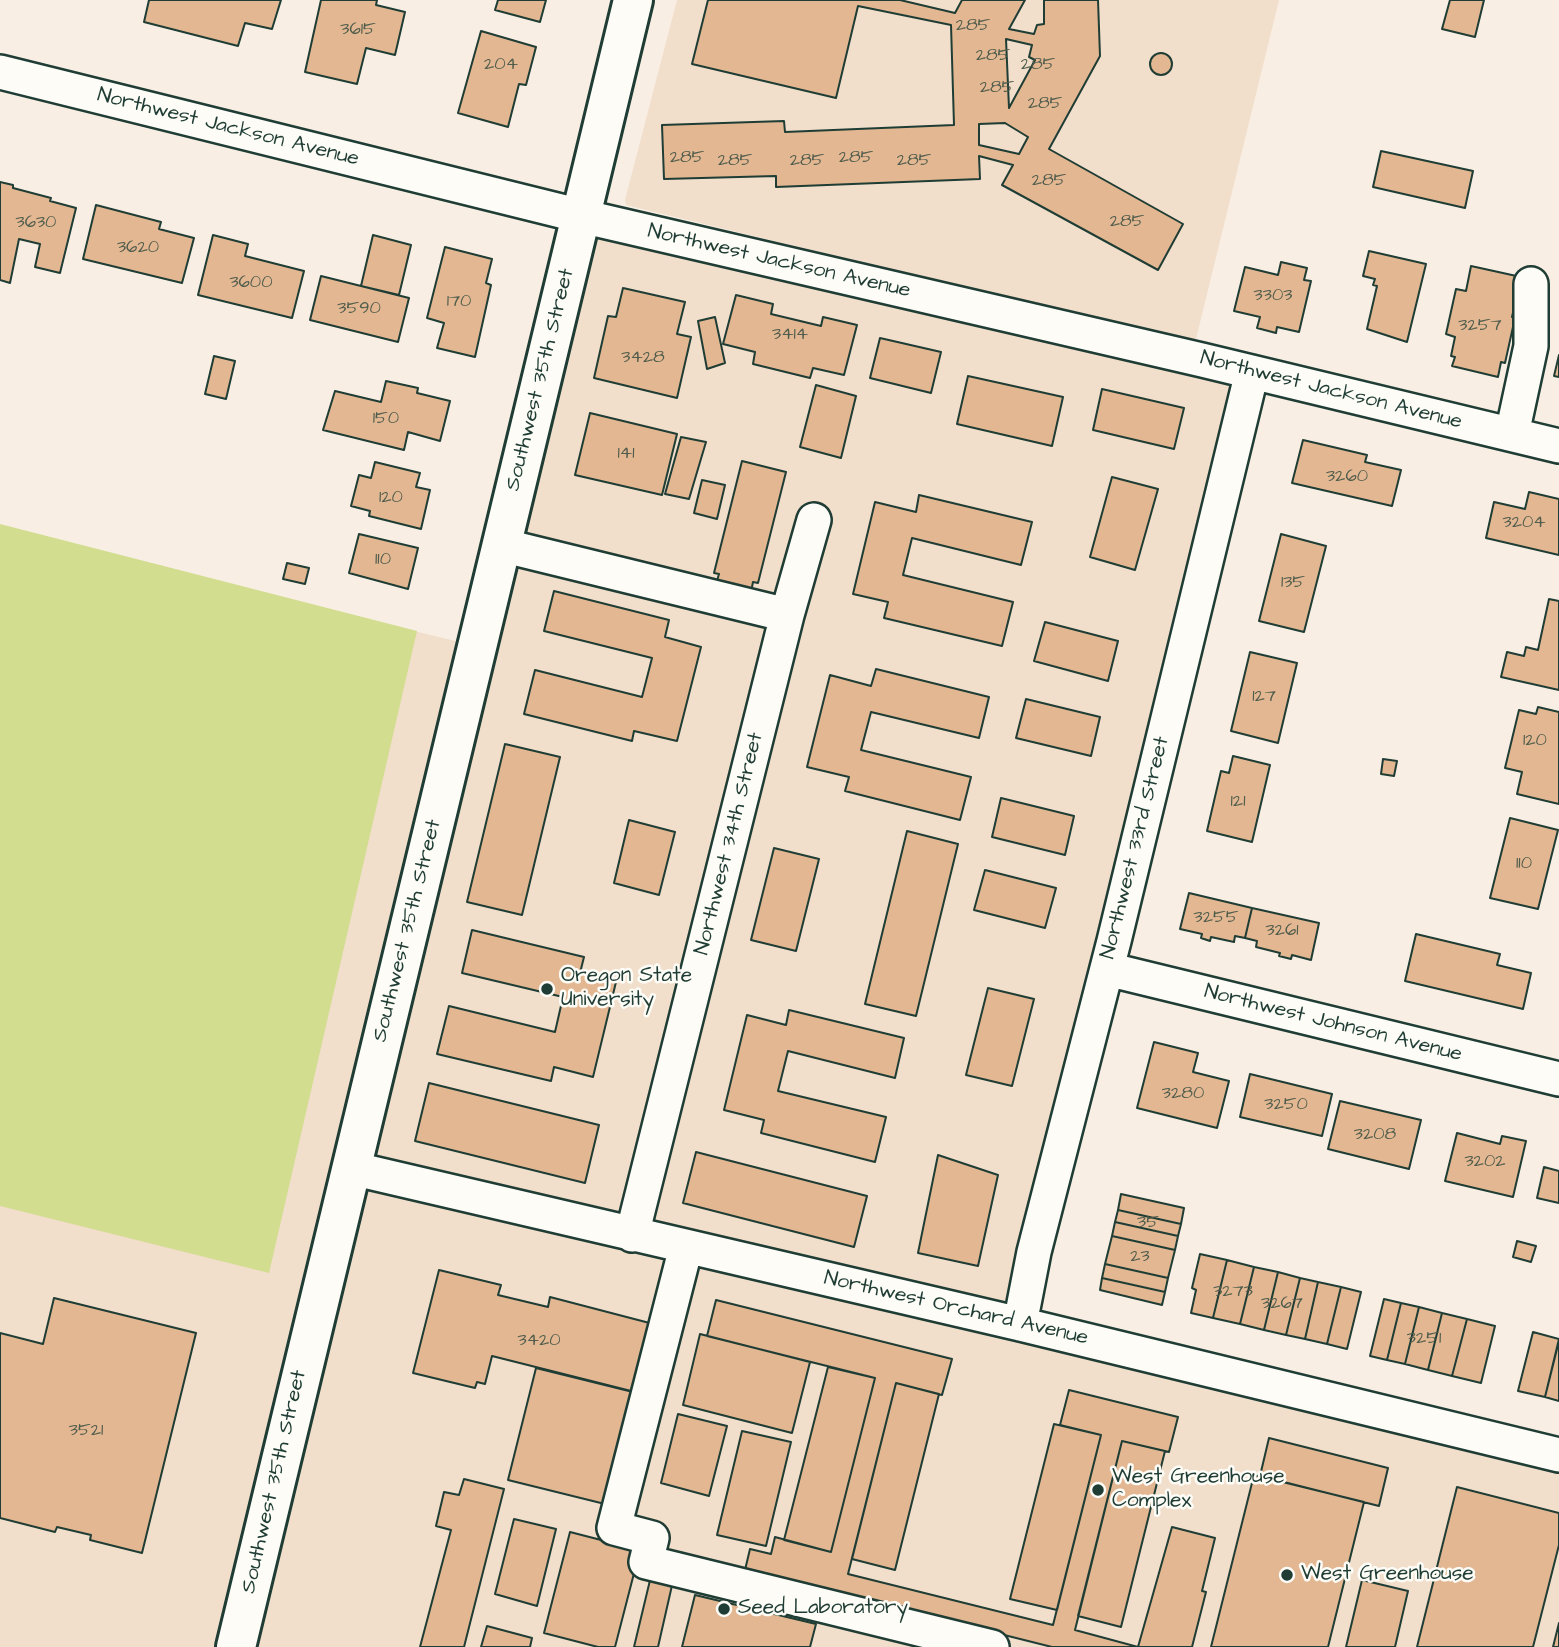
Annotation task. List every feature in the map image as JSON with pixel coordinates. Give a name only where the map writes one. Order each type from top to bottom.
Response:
[{"type":"main road","name":"Southwest 35th Street","points":[[236,1647],[633,0]]},
{"type":"street","name":"Northwest Jackson Avenue","points":[[0,72],[581,215],[1559,446]]},
{"type":"street","points":[[1512,434],[1531,346],[1531,284]]},
{"type":"street","name":"Northwest 33rd Street","points":[[1020,1324],[1034,1252],[1107,969],[1252,372]]},
{"type":"street","name":"Northwest 34th Street","points":[[632,1235],[787,615],[814,520]]},
{"type":"street","points":[[501,545],[787,615]]},
{"type":"street","name":"Northwest Johnson Avenue","points":[[1107,969],[1558,1076]]},
{"type":"street","name":"Northwest Orchard Avenue","points":[[351,1168],[1020,1324],[1559,1455]]},
{"type":"street","points":[[686,1247],[614,1528],[652,1538],[646,1562],[992,1647]]},
{"type":"shaded area","points":[[677,0],[1279,0],[1195,343],[626,205],[625,200]]},
{"type":"shaded area","name":"Oregon State University","points":[[590,230],[1242,378],[1011,1329],[1559,1468],[1559,1647],[0,1647],[0,530],[484,648]]},
{"type":"green space","points":[[0,524],[417,631],[269,1273],[0,1206]]},
{"type":"building","points":[[149,0],[281,0],[272,29],[245,23],[238,46],[144,22]]},
{"type":"building","points":[[321,0],[377,0],[376,5],[405,12],[395,55],[366,48],[357,84],[305,72]]},
{"type":"building","points":[[498,0],[546,0],[540,22],[495,10]]},
{"type":"building","points":[[708,0],[900,0],[955,13],[962,0],[1025,0],[1009,29],[1034,34],[1037,25],[1044,24],[1044,0],[1098,0],[1100,56],[1049,149],[1183,224],[1158,270],[1002,185],[1013,165],[979,156],[980,179],[776,187],[776,176],[664,179],[662,125],[784,121],[785,132],[954,125],[951,25],[858,6],[836,98],[692,64]],"holes":[[[1006,39],[1032,45],[1029,57],[1035,60],[1009,108]],[[1005,123],[1028,137],[1019,154],[979,145],[979,124]]]},
{"type":"building","points":[[1450,0],[1484,0],[1475,37],[1442,29]]},
{"type":"building","points":[[481,31],[536,47],[526,85],[519,84],[508,127],[458,113]]},
{"type":"building","points":[[1161,53],[1171,60],[1172,64],[1165,74],[1161,75],[1151,68],[1150,64],[1157,54]]},
{"type":"building","points":[[1381,151],[1473,171],[1465,208],[1373,187]]},
{"type":"building","points":[[0,182],[76,208],[60,273],[35,267],[40,244],[19,239],[10,283],[0,280]]},
{"type":"building","points":[[96,205],[161,222],[159,229],[194,238],[182,283],[83,259]]},
{"type":"building","points":[[213,235],[248,244],[245,256],[304,271],[292,318],[198,295]]},
{"type":"building","points":[[373,235],[411,245],[399,295],[361,286]]},
{"type":"building","points":[[445,247],[492,259],[486,283],[491,285],[475,357],[437,348],[444,323],[427,318]]},
{"type":"building","points":[[1369,251],[1426,264],[1407,342],[1367,329],[1377,286],[1373,285],[1375,279],[1363,276]]},
{"type":"building","points":[[1281,262],[1307,268],[1304,280],[1311,281],[1299,332],[1277,327],[1276,333],[1257,328],[1260,317],[1234,311],[1245,267],[1278,275]]},
{"type":"building","points":[[1471,266],[1521,277],[1505,363],[1501,362],[1498,377],[1452,366],[1455,337],[1446,334],[1456,289],[1466,291]]},
{"type":"building","points":[[321,276],[409,298],[398,342],[310,320]]},
{"type":"building","points":[[623,288],[685,302],[677,334],[691,337],[677,398],[594,378],[608,316],[616,317]]},
{"type":"building","points":[[736,295],[773,304],[771,314],[821,326],[823,317],[857,325],[844,375],[813,368],[810,378],[753,364],[755,352],[723,344]]},
{"type":"building","points":[[715,317],[725,363],[707,369],[698,321]]},
{"type":"building","points":[[880,338],[941,352],[931,393],[870,378]]},
{"type":"building","points":[[1559,355],[1559,377],[1554,376]]},
{"type":"building","points":[[214,356],[235,361],[226,399],[205,394]]},
{"type":"building","points":[[968,376],[1063,397],[1052,446],[957,424]]},
{"type":"building","points":[[386,381],[418,388],[417,393],[450,401],[440,441],[408,432],[404,450],[323,430],[335,391],[381,402]]},
{"type":"building","points":[[816,385],[856,396],[841,458],[800,447]]},
{"type":"building","points":[[1102,389],[1184,408],[1174,449],[1093,430]]},
{"type":"building","points":[[590,413],[677,434],[662,495],[575,475]]},
{"type":"building","points":[[681,437],[706,442],[689,499],[665,494]]},
{"type":"building","points":[[1303,440],[1367,455],[1365,462],[1401,470],[1392,506],[1292,483]]},
{"type":"building","points":[[742,461],[786,472],[758,583],[753,582],[751,592],[716,584],[719,574],[714,573]]},
{"type":"building","points":[[375,462],[420,473],[416,487],[430,490],[421,529],[369,516],[370,511],[351,506],[359,475],[371,478]]},
{"type":"building","points":[[1112,477],[1158,489],[1135,570],[1090,557]]},
{"type":"building","points":[[702,480],[725,485],[717,519],[694,513]]},
{"type":"building","points":[[1529,492],[1559,499],[1559,555],[1486,538],[1494,502],[1525,509]]},
{"type":"building","points":[[919,495],[1032,522],[1021,565],[912,538],[903,575],[1013,602],[1002,646],[884,618],[888,602],[853,594],[875,502],[916,512]]},
{"type":"building","points":[[359,534],[418,548],[408,589],[349,573]]},
{"type":"building","points":[[1281,534],[1326,546],[1304,632],[1259,621]]},
{"type":"building","points":[[287,563],[309,568],[305,584],[283,579]]},
{"type":"building","points":[[554,591],[669,620],[665,637],[701,647],[677,741],[634,731],[632,741],[524,714],[535,670],[642,697],[652,658],[544,631]]},
{"type":"building","points":[[1549,599],[1559,601],[1559,690],[1501,677],[1507,652],[1524,656],[1526,647],[1538,650]]},
{"type":"building","points":[[1045,622],[1118,641],[1108,681],[1034,661]]},
{"type":"building","points":[[1250,652],[1297,663],[1278,743],[1231,731]]},
{"type":"building","points":[[876,669],[989,697],[979,738],[871,712],[861,750],[971,777],[960,820],[845,791],[849,777],[807,767],[830,675],[871,686]]},
{"type":"building","points":[[1026,699],[1100,717],[1091,756],[1016,738]]},
{"type":"building","points":[[1538,707],[1559,712],[1559,804],[1517,794],[1522,772],[1505,768],[1519,710],[1536,714]]},
{"type":"building","points":[[505,744],[560,757],[522,915],[467,902]]},
{"type":"building","points":[[1233,756],[1270,765],[1252,842],[1207,831],[1221,771],[1229,773]]},
{"type":"building","points":[[1383,759],[1397,761],[1394,776],[1381,774]]},
{"type":"building","points":[[1001,798],[1074,816],[1065,855],[992,837]]},
{"type":"building","points":[[1510,818],[1558,830],[1538,909],[1490,898]]},
{"type":"building","points":[[629,820],[675,832],[659,895],[614,883]]},
{"type":"building","points":[[907,831],[958,844],[916,1016],[865,1004]]},
{"type":"building","points":[[774,848],[819,859],[796,951],[751,940]]},
{"type":"building","points":[[985,870],[1056,888],[1045,928],[974,910]]},
{"type":"building","points":[[1189,893],[1252,908],[1245,938],[1235,936],[1234,942],[1211,937],[1210,941],[1201,938],[1202,934],[1180,929]]},
{"type":"building","points":[[1252,908],[1319,923],[1311,960],[1292,955],[1291,959],[1279,956],[1280,953],[1256,947],[1257,941],[1245,938]]},
{"type":"building","points":[[472,930],[584,957],[580,973],[616,982],[593,1077],[554,1067],[551,1081],[437,1054],[449,1006],[555,1032],[563,997],[462,973]]},
{"type":"building","points":[[1416,934],[1500,954],[1497,965],[1531,973],[1523,1009],[1405,981]]},
{"type":"building","points":[[988,988],[1034,999],[1012,1086],[966,1075]]},
{"type":"building","points":[[789,1010],[904,1038],[895,1078],[788,1051],[778,1091],[886,1117],[875,1162],[761,1133],[764,1120],[724,1110],[747,1015],[786,1025]]},
{"type":"building","points":[[1154,1042],[1198,1053],[1193,1072],[1229,1081],[1217,1128],[1137,1108]]},
{"type":"building","points":[[1250,1074],[1332,1094],[1322,1136],[1240,1117]]},
{"type":"building","points":[[429,1083],[599,1125],[585,1183],[415,1141]]},
{"type":"building","points":[[1340,1101],[1421,1120],[1409,1169],[1328,1149]]},
{"type":"building","points":[[1457,1133],[1500,1144],[1502,1136],[1526,1141],[1513,1197],[1445,1181]]},
{"type":"building","points":[[696,1152],[867,1196],[854,1247],[683,1203]]},
{"type":"building","points":[[938,1155],[998,1175],[978,1266],[918,1253]]},
{"type":"building","points":[[1544,1167],[1559,1171],[1559,1203],[1537,1198]]},
{"type":"building","points":[[1121,1194],[1184,1208],[1181,1224],[1118,1210]]},
{"type":"building","points":[[1118,1210],[1181,1224],[1178,1236],[1115,1222]]},
{"type":"building","points":[[1115,1222],[1178,1236],[1175,1250],[1112,1236]]},
{"type":"building","points":[[1112,1236],[1175,1250],[1168,1278],[1105,1264]]},
{"type":"building","points":[[1517,1241],[1536,1246],[1531,1262],[1513,1257]]},
{"type":"building","points":[[1200,1254],[1227,1260],[1213,1318],[1191,1313],[1196,1290],[1192,1288]]},
{"type":"building","points":[[1227,1260],[1254,1267],[1240,1324],[1213,1318]]},
{"type":"building","points":[[1105,1264],[1168,1278],[1165,1292],[1102,1278]]},
{"type":"building","points":[[1254,1267],[1278,1272],[1264,1330],[1240,1324]]},
{"type":"building","points":[[439,1270],[501,1285],[498,1295],[548,1307],[550,1297],[661,1326],[643,1394],[492,1356],[485,1384],[477,1382],[475,1388],[413,1373]]},
{"type":"building","points":[[1278,1272],[1300,1278],[1286,1335],[1264,1330]]},
{"type":"building","points":[[1102,1278],[1165,1292],[1162,1305],[1100,1290]]},
{"type":"building","points":[[1300,1278],[1318,1282],[1305,1339],[1286,1335]]},
{"type":"building","points":[[1318,1282],[1341,1287],[1327,1344],[1305,1339]]},
{"type":"building","points":[[1341,1287],[1361,1292],[1347,1349],[1327,1344]]},
{"type":"building","points":[[54,1298],[196,1333],[142,1553],[90,1540],[91,1535],[57,1527],[55,1532],[0,1518],[0,1333],[43,1344]]},
{"type":"building","points":[[1384,1299],[1401,1303],[1387,1360],[1370,1356]]},
{"type":"building","name":"West Greenhouse Complex","points":[[716,1300],[952,1359],[942,1395],[896,1383],[848,1574],[1053,1625],[1101,1435],[1060,1425],[1069,1390],[1178,1417],[1169,1452],[1122,1441],[1075,1630],[1138,1647],[1052,1647],[745,1570],[750,1549],[771,1554],[775,1537],[831,1552],[875,1378],[707,1336]]},
{"type":"building","points":[[1401,1303],[1419,1307],[1405,1364],[1387,1360]]},
{"type":"building","points":[[1419,1307],[1442,1313],[1428,1370],[1405,1364]]},
{"type":"building","points":[[1442,1313],[1467,1319],[1452,1376],[1428,1370]]},
{"type":"building","points":[[1467,1319],[1495,1326],[1481,1383],[1452,1376]]},
{"type":"building","points":[[1533,1332],[1559,1339],[1545,1397],[1518,1391]]},
{"type":"building","points":[[700,1334],[810,1362],[792,1433],[683,1405]]},
{"type":"building","points":[[1559,1341],[1559,1401],[1545,1397]]},
{"type":"building","points":[[828,1367],[875,1378],[831,1552],[784,1540]]},
{"type":"building","points":[[536,1368],[641,1394],[613,1506],[508,1480]]},
{"type":"building","points":[[896,1383],[939,1394],[895,1570],[852,1559]]},
{"type":"building","points":[[678,1414],[727,1426],[709,1496],[661,1483]]},
{"type":"building","points":[[1054,1424],[1101,1435],[1057,1610],[1010,1599]]},
{"type":"building","points":[[742,1431],[791,1442],[766,1546],[717,1535]]},
{"type":"building","name":"West Greenhouse","points":[[1269,1438],[1388,1468],[1379,1506],[1260,1476]]},
{"type":"building","points":[[1122,1441],[1165,1451],[1121,1627],[1078,1616]]},
{"type":"building","name":"West Greenhouse","points":[[1254,1475],[1364,1502],[1328,1647],[1211,1647]]},
{"type":"building","points":[[464,1479],[504,1489],[464,1647],[420,1647],[451,1530],[436,1526],[444,1492],[459,1495]]},
{"type":"building","name":"West Greenhouse","points":[[1457,1487],[1559,1513],[1559,1545],[1533,1647],[1417,1647]]},
{"type":"building","points":[[514,1519],[556,1529],[537,1606],[495,1594]]},
{"type":"building","points":[[1172,1527],[1215,1538],[1202,1591],[1206,1592],[1192,1647],[1138,1647]]},
{"type":"building","points":[[570,1532],[640,1550],[615,1647],[598,1647],[544,1633]]},
{"type":"building","points":[[651,1576],[673,1581],[658,1647],[634,1647]]},
{"type":"building","name":"West Greenhouse","points":[[1362,1580],[1408,1591],[1395,1647],[1346,1647]]},
{"type":"building","name":"Seed Laboratory","points":[[695,1595],[816,1624],[810,1647],[682,1647]]},
{"type":"building","points":[[1559,1623],[1559,1647],[1553,1647]]},
{"type":"building","points":[[487,1626],[532,1638],[530,1647],[481,1647]]},
{"type":"place","name":"Oregon State University","points":[[547,989]]},
{"type":"place","name":"West Greenhouse Complex","points":[[1098,1490]]},
{"type":"place","name":"West Greenhouse","points":[[1287,1575]]},
{"type":"place","name":"Seed Laboratory","points":[[724,1609]]}]
